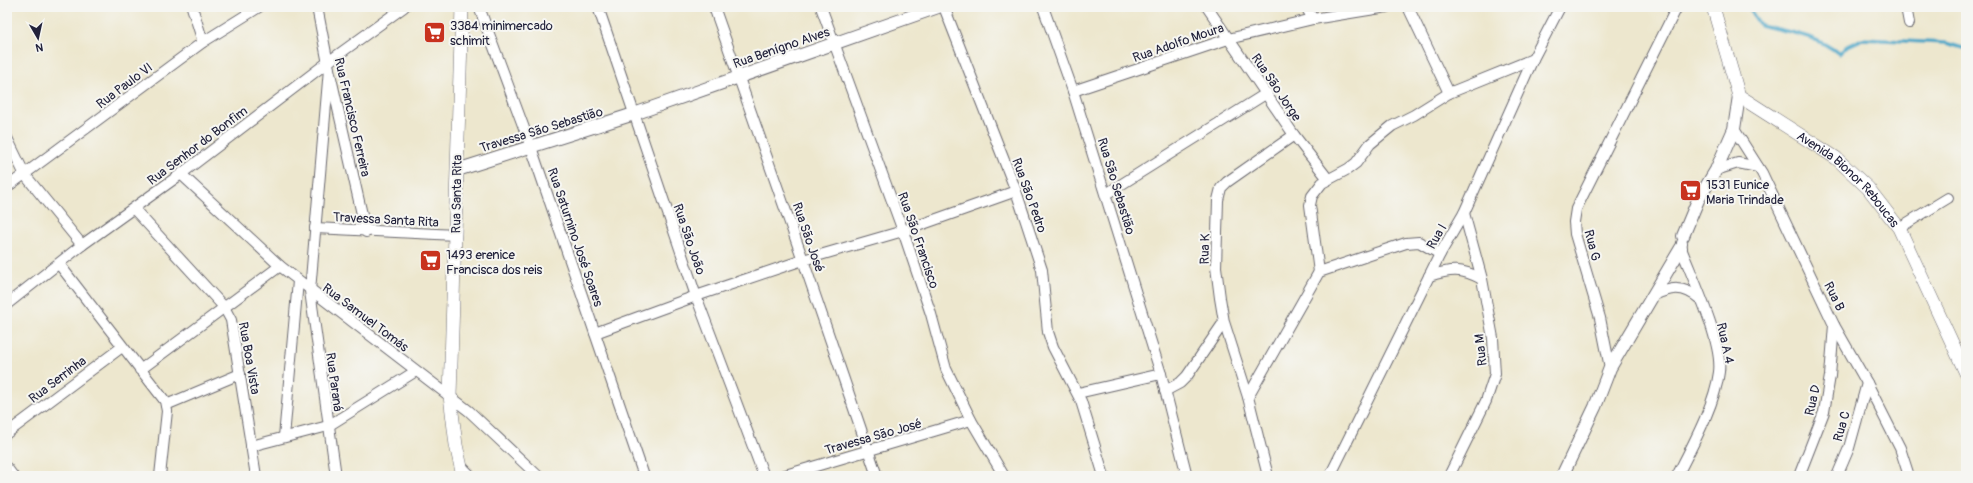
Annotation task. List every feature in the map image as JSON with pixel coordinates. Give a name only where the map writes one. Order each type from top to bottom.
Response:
[{"type":"main road","name":"Rua Santa Rita","points":[[462,7],[450,396],[456,445],[462,471]]},
{"type":"main road","points":[[1713,7],[1739,96]]},
{"type":"main road","name":"Avenida Bionor Reboucas","points":[[1739,96],[1836,158],[1868,188],[1899,228],[1966,373]]},
{"type":"street","points":[[192,7],[203,42]]},
{"type":"street","name":"Rua Paulo VI","points":[[7,187],[203,42],[259,7]]},
{"type":"street","name":"Rua Francisco Ferreira","points":[[317,7],[328,66],[366,232]]},
{"type":"street","name":"Rua Senhor do Bonfim","points":[[7,304],[82,245],[134,209],[328,66],[404,7]]},
{"type":"street","name":"Rua Saturnino José Soares","points":[[479,7],[531,147],[644,476]]},
{"type":"street","name":"Rua São João","points":[[598,7],[696,296],[764,476]]},
{"type":"street","name":"Rua São José","points":[[714,7],[877,476]]},
{"type":"street","name":"Rua São Francisco","points":[[821,7],[903,231],[931,314],[946,369],[971,420],[1004,476]]},
{"type":"street","name":"Rua Benígno Alves","points":[[634,114],[938,7]]},
{"type":"street","name":"Rua São Pedro","points":[[944,7],[1016,191],[1042,270],[1048,332],[1053,347],[1078,393],[1104,476]]},
{"type":"street","name":"Rua São Sebastião","points":[[1043,7],[1073,92],[1106,194],[1161,374],[1187,476]]},
{"type":"street","name":"Rua São Jorge","points":[[1207,7],[1267,93],[1294,135],[1328,179]]},
{"type":"street","points":[[1306,7],[1313,19]]},
{"type":"street","name":"Rua Adolfo Moura","points":[[1073,92],[1228,39],[1313,19],[1387,7]]},
{"type":"street","points":[[1408,7],[1449,94]]},
{"type":"street","name":"Rua I","points":[[1330,476],[1440,254],[1464,214],[1533,59],[1560,7]]},
{"type":"street","name":"Rua G","points":[[1610,368],[1600,318],[1575,234],[1574,222],[1576,209],[1677,7]]},
{"type":"street","points":[[1906,7],[1909,23]]},
{"type":"street","points":[[1248,397],[1319,272],[1310,205],[1312,196],[1328,179],[1348,169],[1356,163],[1370,144],[1392,126],[1449,94],[1533,59]]},
{"type":"street","name":"Rua Paraná","points":[[328,66],[310,291],[336,476]]},
{"type":"street","points":[[1106,194],[1267,93]]},
{"type":"street","points":[[1562,476],[1595,407],[1610,368],[1682,242],[1698,200],[1716,170],[1734,129],[1739,96]]},
{"type":"street","name":"Travessa São Sebastião","points":[[457,170],[634,114]]},
{"type":"street","name":"Rua B","points":[[1734,129],[1758,167],[1834,325],[1867,383],[1900,448],[1909,476]]},
{"type":"street","name":"Rua K","points":[[1268,476],[1248,397],[1224,322],[1216,267],[1218,194],[1227,182],[1294,135]]},
{"type":"street","points":[[7,138],[25,175],[82,245]]},
{"type":"street","points":[[1716,170],[1738,163],[1758,167]]},
{"type":"street","name":"Rua Samuel Tomás","points":[[181,174],[280,266],[310,291],[469,411],[538,476]]},
{"type":"street","points":[[595,333],[696,296],[803,260],[903,231],[1016,191]]},
{"type":"street","points":[[1899,228],[1948,198]]},
{"type":"street","name":"Rua Boa Vista","points":[[134,209],[224,307],[231,320],[256,476]]},
{"type":"street","name":"Rua M","points":[[1449,476],[1486,401],[1495,374],[1494,338],[1482,279],[1464,214]]},
{"type":"street","name":"Travessa Santa Rita","points":[[315,228],[366,232],[456,235]]},
{"type":"street","points":[[1319,272],[1406,243],[1419,242],[1440,254]]},
{"type":"street","name":"Rua A 4","points":[[1677,476],[1702,425],[1717,383],[1719,370],[1719,358],[1713,334],[1682,242]]},
{"type":"street","points":[[59,264],[166,405],[160,476]]},
{"type":"street","points":[[140,370],[280,266]]},
{"type":"street","points":[[1429,276],[1447,270],[1458,270],[1469,272],[1482,279]]},
{"type":"street","points":[[284,438],[298,281]]},
{"type":"street","points":[[1652,296],[1664,290],[1676,288],[1690,291],[1702,301]]},
{"type":"street","points":[[1165,391],[1180,383],[1187,376],[1224,322]]},
{"type":"street","name":"Rua D","points":[[1799,476],[1824,412],[1830,376],[1834,325]]},
{"type":"street","name":"Rua Serrinha","points":[[7,433],[122,347]]},
{"type":"street","points":[[252,446],[328,426],[416,370]]},
{"type":"street","points":[[166,405],[240,374]]},
{"type":"street","points":[[1078,393],[1161,374]]},
{"type":"street","name":"Rua C","points":[[1837,476],[1849,448],[1867,383]]},
{"type":"street","name":"Travessa São José","points":[[782,476],[971,420]]},
{"type":"street","points":[[7,468],[13,476]]},
{"type":"street","points":[[462,471],[471,476]]},
{"type":"waterway","points":[[1748,7],[1760,25],[1812,38],[1839,54],[1847,46],[1862,39],[1946,43],[1966,49]]},
{"type":"place","name":"3384 minimercado schimit","points":[[434,32]]},
{"type":"place","name":"1531 Eunice Maria Trindade","points":[[1690,191]]},
{"type":"place","name":"1493 erenice Francisca dos reis","points":[[430,261]]}]
